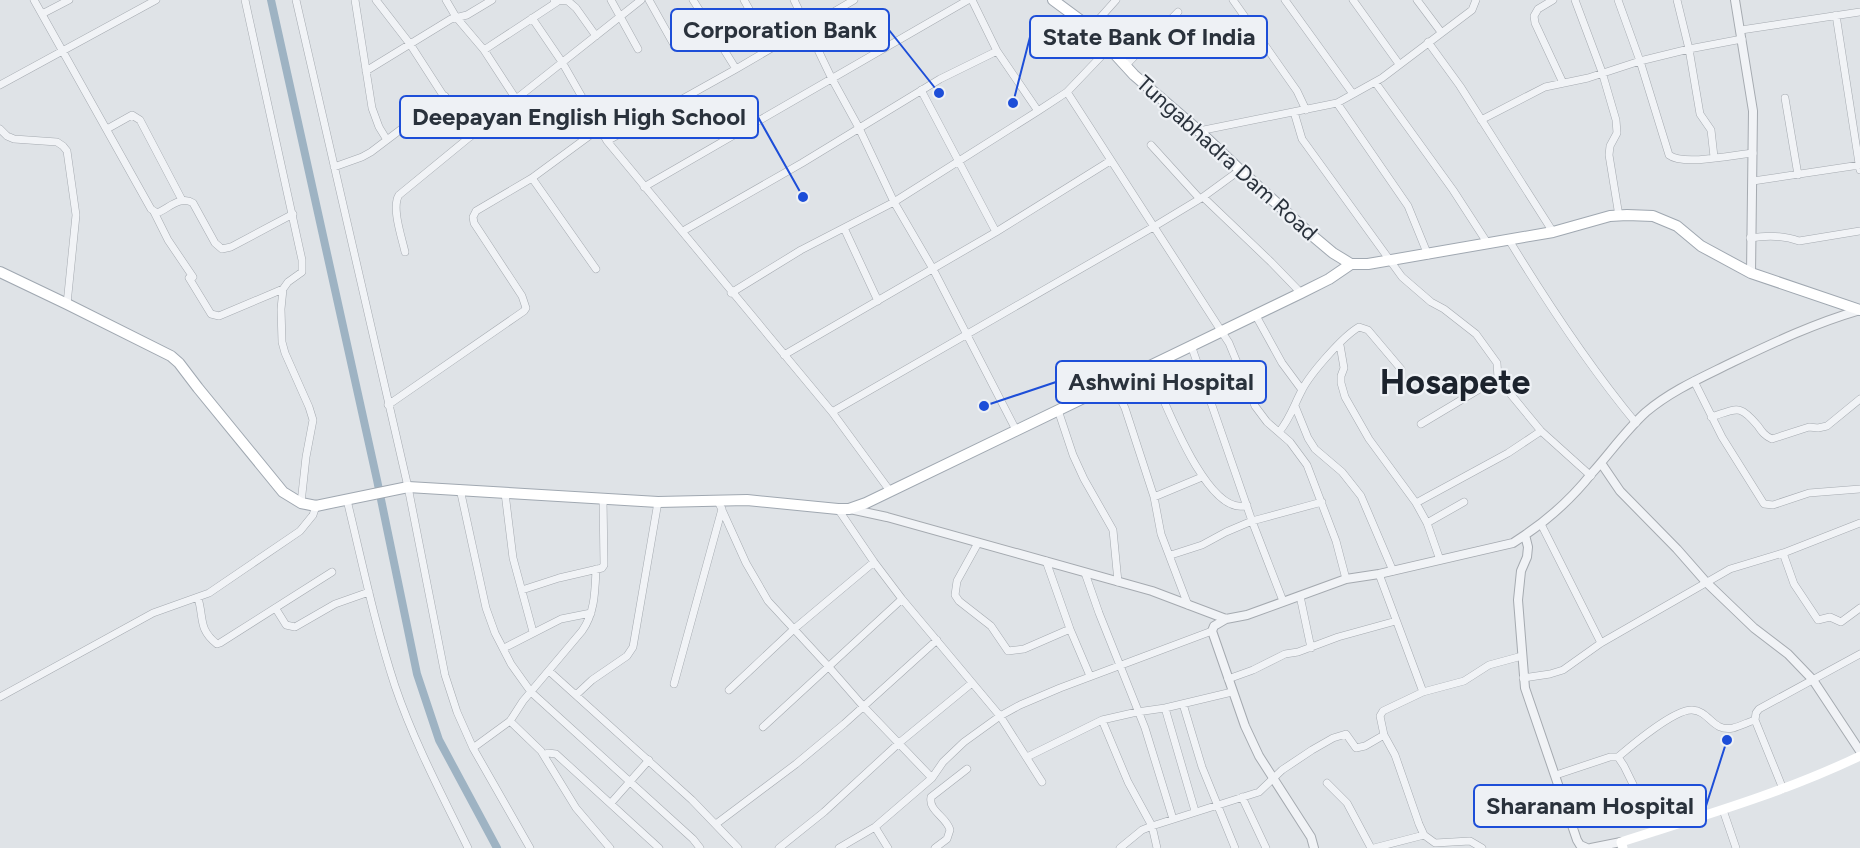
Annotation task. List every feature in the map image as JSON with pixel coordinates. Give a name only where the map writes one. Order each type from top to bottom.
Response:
[{"type":"main road","name":"Tungabhadra Dam Road","points":[[1053,0],[1090,28],[1125,65],[1308,232],[1351,264]]},
{"type":"main road","points":[[0,272],[161,350],[179,363],[284,492],[301,503],[316,506],[404,488],[460,489],[720,505],[747,500],[844,509],[890,491],[1113,384],[1329,279],[1351,264],[1368,264],[1428,255],[1553,232],[1603,218],[1653,216],[1677,226],[1701,246],[1751,273],[1860,310]]},
{"type":"main road","points":[[1622,845],[1656,831],[1723,810],[1822,774],[1860,753]]},
{"type":"street","points":[[34,0],[211,314],[219,316],[283,289]]},
{"type":"street","points":[[42,14],[69,0]]},
{"type":"street","points":[[0,86],[156,0]]},
{"type":"street","points":[[245,0],[303,267],[302,272],[288,282],[281,297],[282,342],[313,420],[301,503]]},
{"type":"street","points":[[297,0],[446,675],[457,712],[473,748],[530,848]]},
{"type":"street","points":[[355,0],[372,108],[387,140]]},
{"type":"street","points":[[376,0],[410,44],[470,137]]},
{"type":"street","points":[[446,0],[456,17],[484,50],[516,99]]},
{"type":"street","points":[[366,71],[456,17],[467,15],[492,0]]},
{"type":"street","points":[[611,0],[638,49]]},
{"type":"street","points":[[405,252],[396,199],[516,99],[641,0]]},
{"type":"street","points":[[649,0],[674,42]]},
{"type":"street","points":[[693,0],[736,69]]},
{"type":"street","points":[[744,0],[753,16]]},
{"type":"street","points":[[794,0],[894,202],[933,269],[1016,430]]},
{"type":"street","points":[[607,141],[854,0]]},
{"type":"street","points":[[644,187],[968,0]]},
{"type":"street","points":[[972,0],[997,51],[1038,111]]},
{"type":"street","points":[[1090,28],[1116,0]]},
{"type":"street","points":[[1233,0],[1297,92],[1306,110]]},
{"type":"street","points":[[1285,0],[1353,94]]},
{"type":"street","points":[[1353,0],[1399,64]]},
{"type":"street","points":[[1417,0],[1441,32]]},
{"type":"street","points":[[1199,131],[1337,103],[1375,82],[1472,10],[1476,0]]},
{"type":"street","points":[[1553,0],[1538,9],[1534,16],[1535,23],[1563,82]]},
{"type":"street","points":[[1575,0],[1602,72],[1617,127],[1617,133],[1608,155],[1619,216]]},
{"type":"street","points":[[1618,0],[1640,61],[1672,164]]},
{"type":"street","points":[[1677,0],[1689,49],[1700,114],[1711,130],[1714,157]]},
{"type":"street","points":[[1735,0],[1753,111],[1751,273]]},
{"type":"street","points":[[484,50],[555,1],[568,1],[576,8],[596,36]]},
{"type":"street","points":[[1125,65],[1178,12]]},
{"type":"street","points":[[1481,120],[1533,92],[1563,82],[1587,78],[1640,61],[1741,35],[1860,12]]},
{"type":"street","points":[[1753,181],[1860,167],[1836,15]]},
{"type":"street","points":[[532,18],[562,62],[607,141],[832,412],[890,491]]},
{"type":"street","points":[[1428,42],[1460,86],[1553,232]]},
{"type":"street","points":[[731,293],[801,250],[894,202],[1038,111],[1067,92],[1109,48]]},
{"type":"street","points":[[683,231],[921,90],[997,51]]},
{"type":"street","points":[[1375,82],[1453,190],[1488,244]]},
{"type":"street","points":[[921,90],[996,232]]},
{"type":"street","points":[[1067,92],[1222,331],[1255,406],[1267,422],[1299,452],[1307,465],[1323,502],[1346,579]]},
{"type":"street","points":[[334,167],[362,158],[445,96]]},
{"type":"street","points":[[1785,98],[1798,175]]},
{"type":"street","points":[[1337,103],[1408,206],[1428,255]]},
{"type":"street","points":[[1294,112],[1302,139],[1402,277],[1431,302],[1476,334],[1497,363],[1498,378],[1542,431],[1590,476]]},
{"type":"street","points":[[107,129],[132,115],[140,120],[182,200]]},
{"type":"street","points":[[388,405],[524,311],[526,308],[522,296],[474,223],[473,217],[476,211],[532,178],[600,128]]},
{"type":"street","points":[[0,129],[14,139],[57,142],[67,151],[76,215],[67,303]]},
{"type":"street","points":[[1151,145],[1201,198],[1271,262],[1300,293]]},
{"type":"street","points":[[1669,155],[1680,160],[1753,153]]},
{"type":"street","points":[[784,356],[996,232],[1110,161]]},
{"type":"street","points":[[832,412],[968,336],[1155,226],[1240,171]]},
{"type":"street","points":[[532,178],[596,269]]},
{"type":"street","points":[[154,212],[161,212],[186,199],[193,203],[215,243],[222,249],[231,247],[293,214]]},
{"type":"street","points":[[844,228],[878,301]]},
{"type":"street","points":[[1750,238],[1772,235],[1780,238],[1792,237],[1799,241],[1860,231]]},
{"type":"street","points":[[1509,240],[1578,349],[1636,423]]},
{"type":"street","points":[[839,848],[875,827],[932,778],[943,762],[964,742],[1000,716],[1020,705],[1090,676],[1212,632],[1215,626],[1227,619],[1247,615],[1346,579],[1393,571],[1513,543],[1541,524],[1590,476],[1646,412],[1682,387],[1793,333],[1860,310]]},
{"type":"street","points":[[1255,314],[1282,363],[1302,390]]},
{"type":"street","points":[[1279,432],[1307,381],[1353,330],[1364,327],[1401,369]]},
{"type":"street","points":[[1191,345],[1252,521],[1283,601]]},
{"type":"street","points":[[1340,345],[1344,360],[1341,383],[1345,397],[1369,439],[1416,503],[1427,522],[1440,560]]},
{"type":"street","points":[[1149,366],[1202,477],[1230,506],[1247,505]]},
{"type":"street","points":[[1421,424],[1498,378]]},
{"type":"street","points":[[1694,381],[1738,465],[1764,504],[1773,505],[1809,494],[1860,489]]},
{"type":"street","points":[[1113,384],[1125,408],[1154,497],[1161,534],[1171,555],[1188,605]]},
{"type":"street","points":[[1711,417],[1742,410],[1747,412],[1766,436],[1772,439],[1805,428],[1827,426],[1860,399]]},
{"type":"street","points":[[1295,406],[1315,449],[1342,472],[1361,496],[1393,571]]},
{"type":"street","points":[[1058,410],[1080,471],[1113,530],[1118,582]]},
{"type":"street","points":[[1416,503],[1508,453],[1542,431]]},
{"type":"street","points":[[1600,463],[1620,491],[1706,582],[1754,628],[1788,654],[1813,681],[1860,753]]},
{"type":"street","points":[[1154,497],[1202,477]]},
{"type":"street","points":[[460,489],[486,608],[495,633],[511,664],[531,692],[700,848]]},
{"type":"street","points":[[505,493],[513,558],[533,632]]},
{"type":"street","points":[[522,590],[602,568],[605,562],[603,498]]},
{"type":"street","points":[[350,500],[369,592],[392,676],[428,766],[468,848]]},
{"type":"street","points":[[576,695],[592,680],[627,656],[633,647],[658,502]]},
{"type":"street","points":[[1171,555],[1202,545],[1252,521],[1323,502]]},
{"type":"street","points":[[1427,522],[1464,502]]},
{"type":"street","points":[[720,505],[756,582],[768,601],[932,778]]},
{"type":"street","points":[[674,684],[720,505]]},
{"type":"street","points":[[0,697],[153,614],[209,593],[300,531],[313,515],[316,506]]},
{"type":"street","points":[[844,509],[887,517],[1152,591],[1227,619]]},
{"type":"street","points":[[844,509],[874,562],[1000,716],[1042,782]]},
{"type":"street","points":[[1523,678],[1563,670],[1601,643],[1730,569],[1782,553],[1860,523]]},
{"type":"street","points":[[1541,524],[1601,643]]},
{"type":"street","points":[[1525,535],[1528,547],[1521,571],[1518,600],[1523,678],[1528,699],[1577,840],[1585,848]]},
{"type":"street","points":[[978,543],[957,581],[955,595],[958,601],[991,626],[1008,651],[1024,649],[1070,628]]},
{"type":"street","points":[[1782,553],[1794,584],[1818,620],[1830,617],[1841,622],[1860,608]]},
{"type":"street","points":[[1046,561],[1090,676]]},
{"type":"street","points":[[729,690],[794,629],[874,562]]},
{"type":"street","points":[[473,748],[510,721],[582,631],[591,613],[595,597],[596,569]]},
{"type":"street","points":[[198,598],[201,625],[217,644],[332,572]]},
{"type":"street","points":[[1085,573],[1148,737],[1173,819]]},
{"type":"street","points":[[1379,574],[1423,692]]},
{"type":"street","points":[[276,609],[286,625],[295,627],[335,604],[369,592]]},
{"type":"street","points":[[1300,596],[1311,648]]},
{"type":"street","points":[[763,727],[902,599]]},
{"type":"street","points":[[504,648],[569,616],[591,613]]},
{"type":"street","points":[[1228,680],[1285,654],[1396,621]]},
{"type":"street","points":[[1212,632],[1232,693],[1259,756],[1311,837],[1314,848]]},
{"type":"street","points":[[716,824],[796,764],[938,640]]},
{"type":"street","points":[[1783,789],[1755,720],[1755,712],[1860,654]]},
{"type":"street","points":[[1482,848],[1470,842],[1435,843],[1424,835],[1395,755],[1384,735],[1379,719],[1383,711],[1423,692],[1464,681],[1489,665],[1522,656]]},
{"type":"street","points":[[549,671],[649,760],[738,848]]},
{"type":"street","points":[[779,848],[824,812],[899,743],[972,683]]},
{"type":"street","points":[[1027,757],[1102,720],[1232,693]]},
{"type":"street","points":[[1183,704],[1199,759],[1235,848]]},
{"type":"street","points":[[1165,708],[1195,811]]},
{"type":"street","points":[[1556,776],[1610,757],[1618,757],[1642,736],[1689,710],[1702,713],[1716,726],[1725,728],[1734,728],[1755,720]]},
{"type":"street","points":[[1102,720],[1128,782],[1152,826],[1157,848]]},
{"type":"street","points":[[510,721],[544,755],[579,813],[610,848]]},
{"type":"street","points":[[1120,848],[1142,830],[1216,804],[1259,792],[1274,777],[1312,750],[1340,735],[1346,734],[1356,748],[1365,746],[1384,735]]},
{"type":"street","points":[[544,755],[556,754],[659,848]]},
{"type":"street","points":[[1618,757],[1656,831]]},
{"type":"street","points":[[611,803],[649,760]]},
{"type":"street","points":[[935,848],[947,839],[950,830],[946,820],[929,801],[967,769]]},
{"type":"street","points":[[1327,783],[1347,803],[1372,848],[1424,835]]},
{"type":"street","points":[[1242,797],[1266,848]]},
{"type":"street","points":[[1723,810],[1736,848]]},
{"type":"street","points":[[875,827],[888,848]]},
{"type":"street","points":[[1592,848],[1622,845]]},
{"type":"waterway","points":[[271,0],[377,480],[417,674],[439,740],[497,848]]},
{"type":"place","name":"Corporation Bank","points":[[939,93]]},
{"type":"place","name":"State Bank Of India","points":[[1013,103]]},
{"type":"place","name":"Deepayan English High School","points":[[803,197]]},
{"type":"place","name":"Ashwini Hospital","points":[[984,406]]},
{"type":"place","name":"Sharanam Hospital","points":[[1727,740]]},
{"type":"district","name":"Hosapete","points":[[1455,382]]}]
